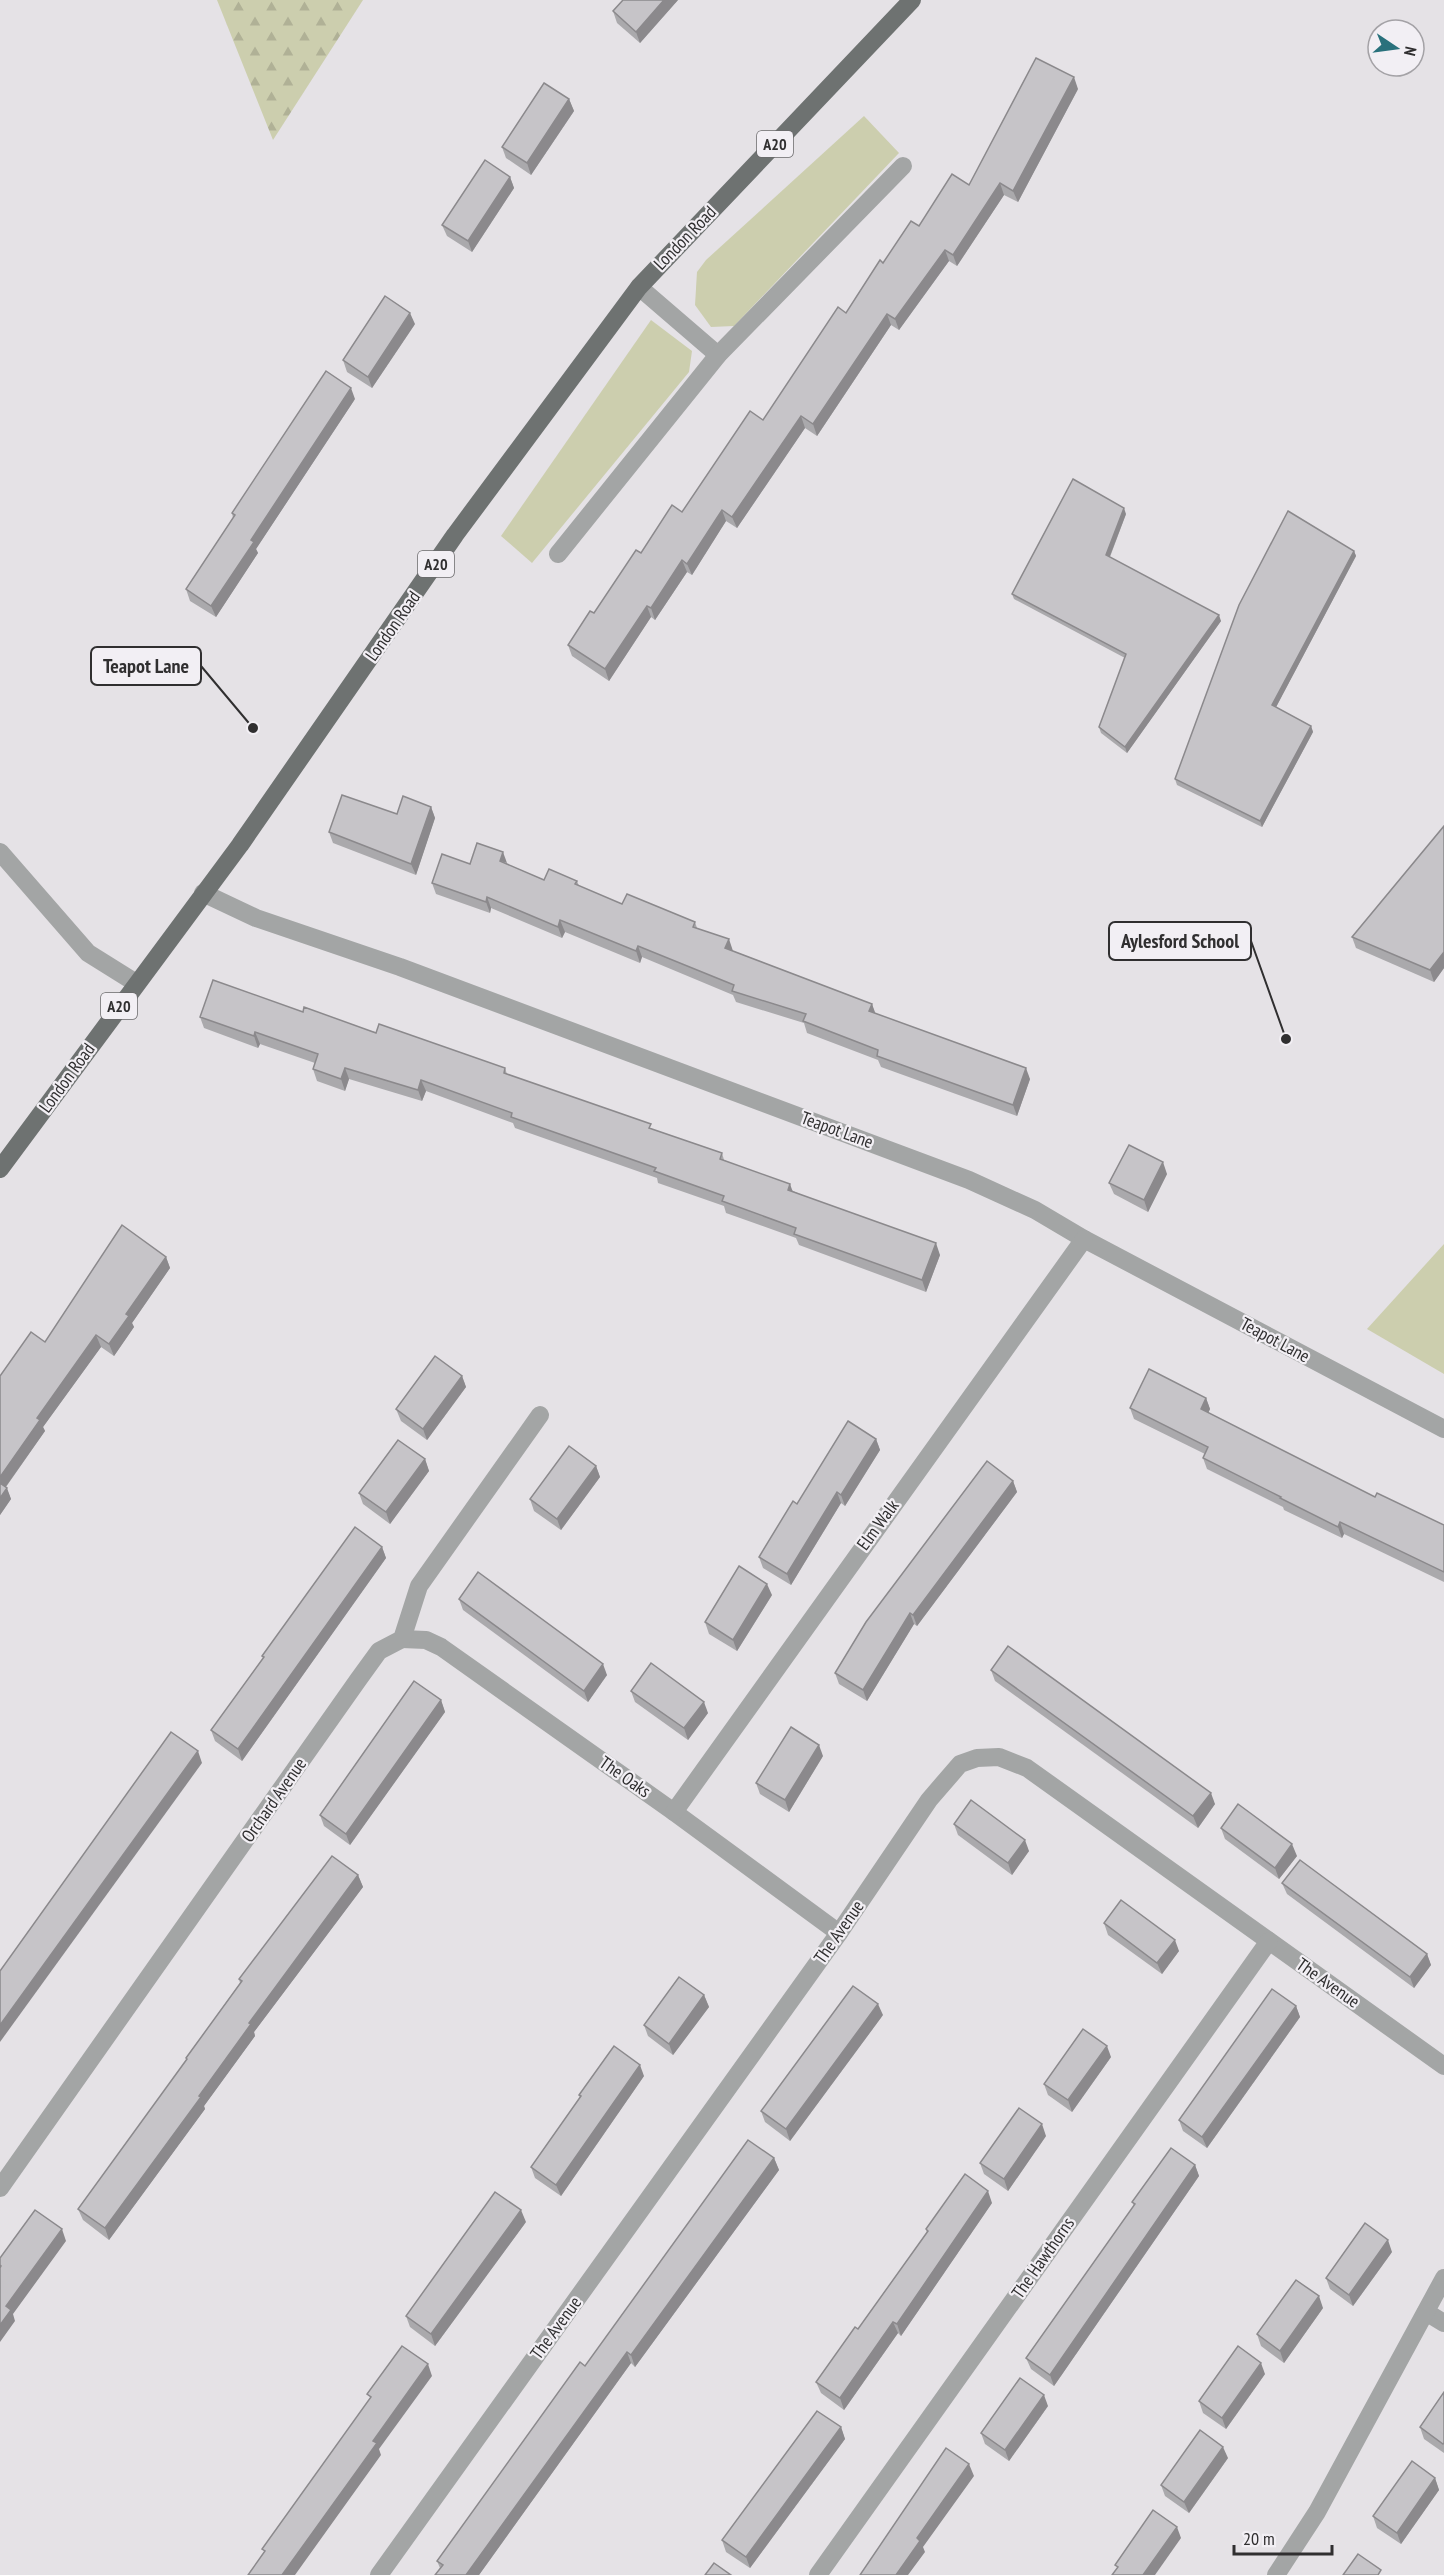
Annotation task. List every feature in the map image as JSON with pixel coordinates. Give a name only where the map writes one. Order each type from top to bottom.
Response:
[{"type":"main road","name":"London Road","points":[[0,1169],[240,845],[455,535],[639,287],[912,0]]},
{"type":"street","points":[[558,554],[718,355],[903,166]]},
{"type":"street","points":[[639,287],[718,355]]},
{"type":"street","points":[[0,852],[88,952],[136,983]]},
{"type":"street","name":"Teapot Lane","points":[[203,893],[256,918],[411,971],[969,1180],[1035,1210],[1084,1239],[1444,1429]]},
{"type":"street","name":"Elm Walk","points":[[674,1812],[1084,1239]]},
{"type":"street","points":[[402,1639],[418,1586],[540,1415]]},
{"type":"street","name":"The Oaks","points":[[402,1639],[426,1640],[441,1647],[674,1812],[839,1933]]},
{"type":"street","name":"Orchard Avenue","points":[[0,2188],[379,1651],[402,1639]]},
{"type":"street","name":"The Avenue","points":[[379,2575],[839,1933],[929,1800],[960,1764],[977,1758],[999,1757],[1027,1768],[1444,2066]]},
{"type":"street","name":"The Hawthorns","points":[[818,2575],[1269,1941]]},
{"type":"street","points":[[1276,2575],[1317,2512],[1444,2278]]},
{"type":"street","points":[[1426,2312],[1444,2323]]},
{"type":"green space","points":[[217,0],[363,0],[273,140]]},
{"type":"green space","points":[[864,116],[899,153],[734,326],[711,327],[695,305],[697,272],[706,260]]},
{"type":"green space","points":[[651,320],[692,351],[689,372],[532,563],[501,536]]},
{"type":"green space","points":[[1444,1244],[1444,1374],[1367,1329]]},
{"type":"building","points":[[623,0],[664,0],[636,32],[613,11]]},
{"type":"building","points":[[1036,58],[1074,77],[1013,191],[1000,183],[953,255],[945,250],[895,319],[887,314],[813,424],[801,416],[732,517],[722,510],[687,564],[682,560],[651,608],[647,606],[605,669],[568,645],[590,611],[594,613],[636,550],[641,553],[672,505],[682,512],[750,411],[763,420],[838,307],[846,313],[880,260],[883,263],[911,221],[919,226],[952,174],[969,185]]},
{"type":"building","points":[[544,83],[569,99],[527,163],[502,147]]},
{"type":"building","points":[[485,160],[510,177],[468,241],[442,225]]},
{"type":"building","points":[[385,296],[410,313],[368,377],[343,360]]},
{"type":"building","points":[[326,371],[351,388],[251,540],[254,542],[211,606],[186,589],[235,515],[232,513]]},
{"type":"building","points":[[1073,479],[1124,508],[1106,555],[1219,615],[1125,747],[1099,727],[1126,654],[1012,594]]},
{"type":"building","points":[[1288,511],[1354,551],[1272,705],[1311,726],[1260,821],[1175,779],[1239,605]]},
{"type":"building","points":[[342,795],[397,814],[403,796],[431,807],[411,864],[329,832]]},
{"type":"building","points":[[1444,826],[1444,952],[1430,970],[1352,937]]},
{"type":"building","points":[[477,843],[503,852],[500,861],[544,880],[549,869],[577,881],[575,884],[622,904],[627,894],[695,922],[693,927],[729,939],[725,948],[872,1004],[869,1011],[1026,1068],[1013,1105],[877,1056],[878,1050],[803,1021],[806,1014],[732,991],[734,985],[638,946],[636,951],[560,920],[558,927],[487,897],[486,902],[432,883],[442,854],[470,864]]},
{"type":"building","points":[[213,980],[303,1012],[304,1007],[376,1033],[379,1024],[505,1068],[504,1073],[651,1124],[649,1128],[722,1153],[720,1159],[790,1184],[788,1190],[936,1243],[922,1280],[794,1234],[796,1228],[722,1201],[724,1196],[654,1171],[656,1168],[511,1117],[512,1113],[421,1080],[418,1090],[345,1068],[341,1079],[313,1069],[318,1054],[255,1032],[254,1036],[200,1017]]},
{"type":"building","points":[[1129,1145],[1163,1162],[1144,1200],[1109,1183]]},
{"type":"building","points":[[122,1225],[166,1257],[126,1314],[129,1316],[109,1344],[96,1335],[37,1418],[40,1420],[0,1477],[0,1376],[31,1332],[45,1342]]},
{"type":"building","points":[[435,1356],[462,1376],[423,1429],[396,1409]]},
{"type":"building","points":[[1149,1369],[1206,1398],[1201,1409],[1375,1497],[1377,1493],[1444,1525],[1444,1572],[1340,1522],[1338,1527],[1203,1458],[1208,1447],[1130,1408]]},
{"type":"building","points":[[848,1421],[876,1439],[841,1495],[837,1492],[787,1574],[759,1557],[793,1501],[797,1504]]},
{"type":"building","points":[[398,1440],[425,1459],[386,1512],[359,1493]]},
{"type":"building","points":[[569,1446],[596,1466],[557,1519],[530,1499]]},
{"type":"building","points":[[987,1461],[1013,1481],[913,1615],[910,1613],[863,1690],[835,1673],[866,1622]]},
{"type":"building","points":[[0,1483],[7,1488],[0,1498]]},
{"type":"building","points":[[355,1527],[382,1547],[238,1749],[211,1730]]},
{"type":"building","points":[[739,1566],[767,1584],[733,1640],[705,1622]]},
{"type":"building","points":[[478,1572],[603,1664],[584,1691],[459,1599]]},
{"type":"building","points":[[1008,1646],[1211,1793],[1193,1816],[991,1670]]},
{"type":"building","points":[[651,1663],[704,1702],[684,1728],[631,1691]]},
{"type":"building","points":[[414,1681],[441,1700],[346,1834],[320,1815]]},
{"type":"building","points":[[791,1727],[819,1745],[785,1800],[756,1783]]},
{"type":"building","points":[[171,1732],[198,1751],[0,2025],[0,1971]]},
{"type":"building","points":[[971,1800],[1025,1840],[1008,1863],[954,1824]]},
{"type":"building","points":[[1238,1804],[1292,1844],[1275,1868],[1221,1828]]},
{"type":"building","points":[[332,1856],[358,1875],[249,2023],[251,2024],[199,2096],[201,2097],[105,2228],[78,2209],[242,1981],[239,1979]]},
{"type":"building","points":[[1300,1860],[1427,1954],[1410,1977],[1282,1883]]},
{"type":"building","points":[[1121,1900],[1175,1940],[1157,1963],[1104,1923]]},
{"type":"building","points":[[679,1977],[704,1995],[669,2044],[644,2025]]},
{"type":"building","points":[[853,1986],[878,2004],[786,2129],[761,2111]]},
{"type":"building","points":[[1272,1989],[1296,2006],[1202,2137],[1179,2120]]},
{"type":"building","points":[[1083,2029],[1107,2046],[1068,2100],[1044,2084]]},
{"type":"building","points":[[614,2046],[640,2065],[556,2185],[531,2167]]},
{"type":"building","points":[[1019,2108],[1042,2124],[1004,2179],[980,2163]]},
{"type":"building","points":[[748,2140],[774,2158],[631,2355],[627,2352],[466,2575],[435,2575],[443,2565],[437,2561],[580,2362],[585,2366]]},
{"type":"building","points":[[1171,2148],[1195,2165],[1050,2375],[1026,2358],[1135,2204],[1132,2202]]},
{"type":"building","points":[[965,2174],[988,2191],[897,2324],[893,2322],[840,2398],[816,2382],[855,2327],[858,2329],[928,2231],[926,2229]]},
{"type":"building","points":[[495,2192],[521,2210],[431,2334],[406,2316]]},
{"type":"building","points":[[35,2210],[62,2229],[6,2306],[11,2310],[0,2325],[0,2258]]},
{"type":"building","points":[[1365,2223],[1388,2240],[1349,2295],[1326,2278]]},
{"type":"building","points":[[1296,2280],[1319,2296],[1280,2351],[1257,2334]]},
{"type":"building","points":[[402,2346],[428,2364],[373,2441],[377,2443],[282,2575],[248,2575],[265,2551],[262,2549],[371,2397],[367,2394]]},
{"type":"building","points":[[1238,2346],[1261,2363],[1222,2418],[1199,2401]]},
{"type":"building","points":[[1020,2378],[1044,2395],[1005,2450],[981,2433]]},
{"type":"building","points":[[1444,2392],[1444,2443],[1443,2444],[1420,2427]]},
{"type":"building","points":[[817,2411],[841,2427],[746,2557],[722,2540]]},
{"type":"building","points":[[1200,2430],[1223,2447],[1184,2502],[1161,2485]]},
{"type":"building","points":[[946,2448],[969,2464],[917,2538],[920,2541],[896,2575],[860,2575]]},
{"type":"building","points":[[1412,2461],[1435,2478],[1397,2533],[1373,2516]]},
{"type":"building","points":[[1153,2510],[1177,2527],[1143,2575],[1112,2575],[1118,2567],[1115,2565]]},
{"type":"building","points":[[1358,2554],[1381,2570],[1378,2575],[1343,2575]]},
{"type":"building","points":[[714,2563],[731,2575],[705,2575]]},
{"type":"place","name":"Teapot Lane","points":[[253,728]]},
{"type":"place","name":"Aylesford School","points":[[1286,1039]]}]
